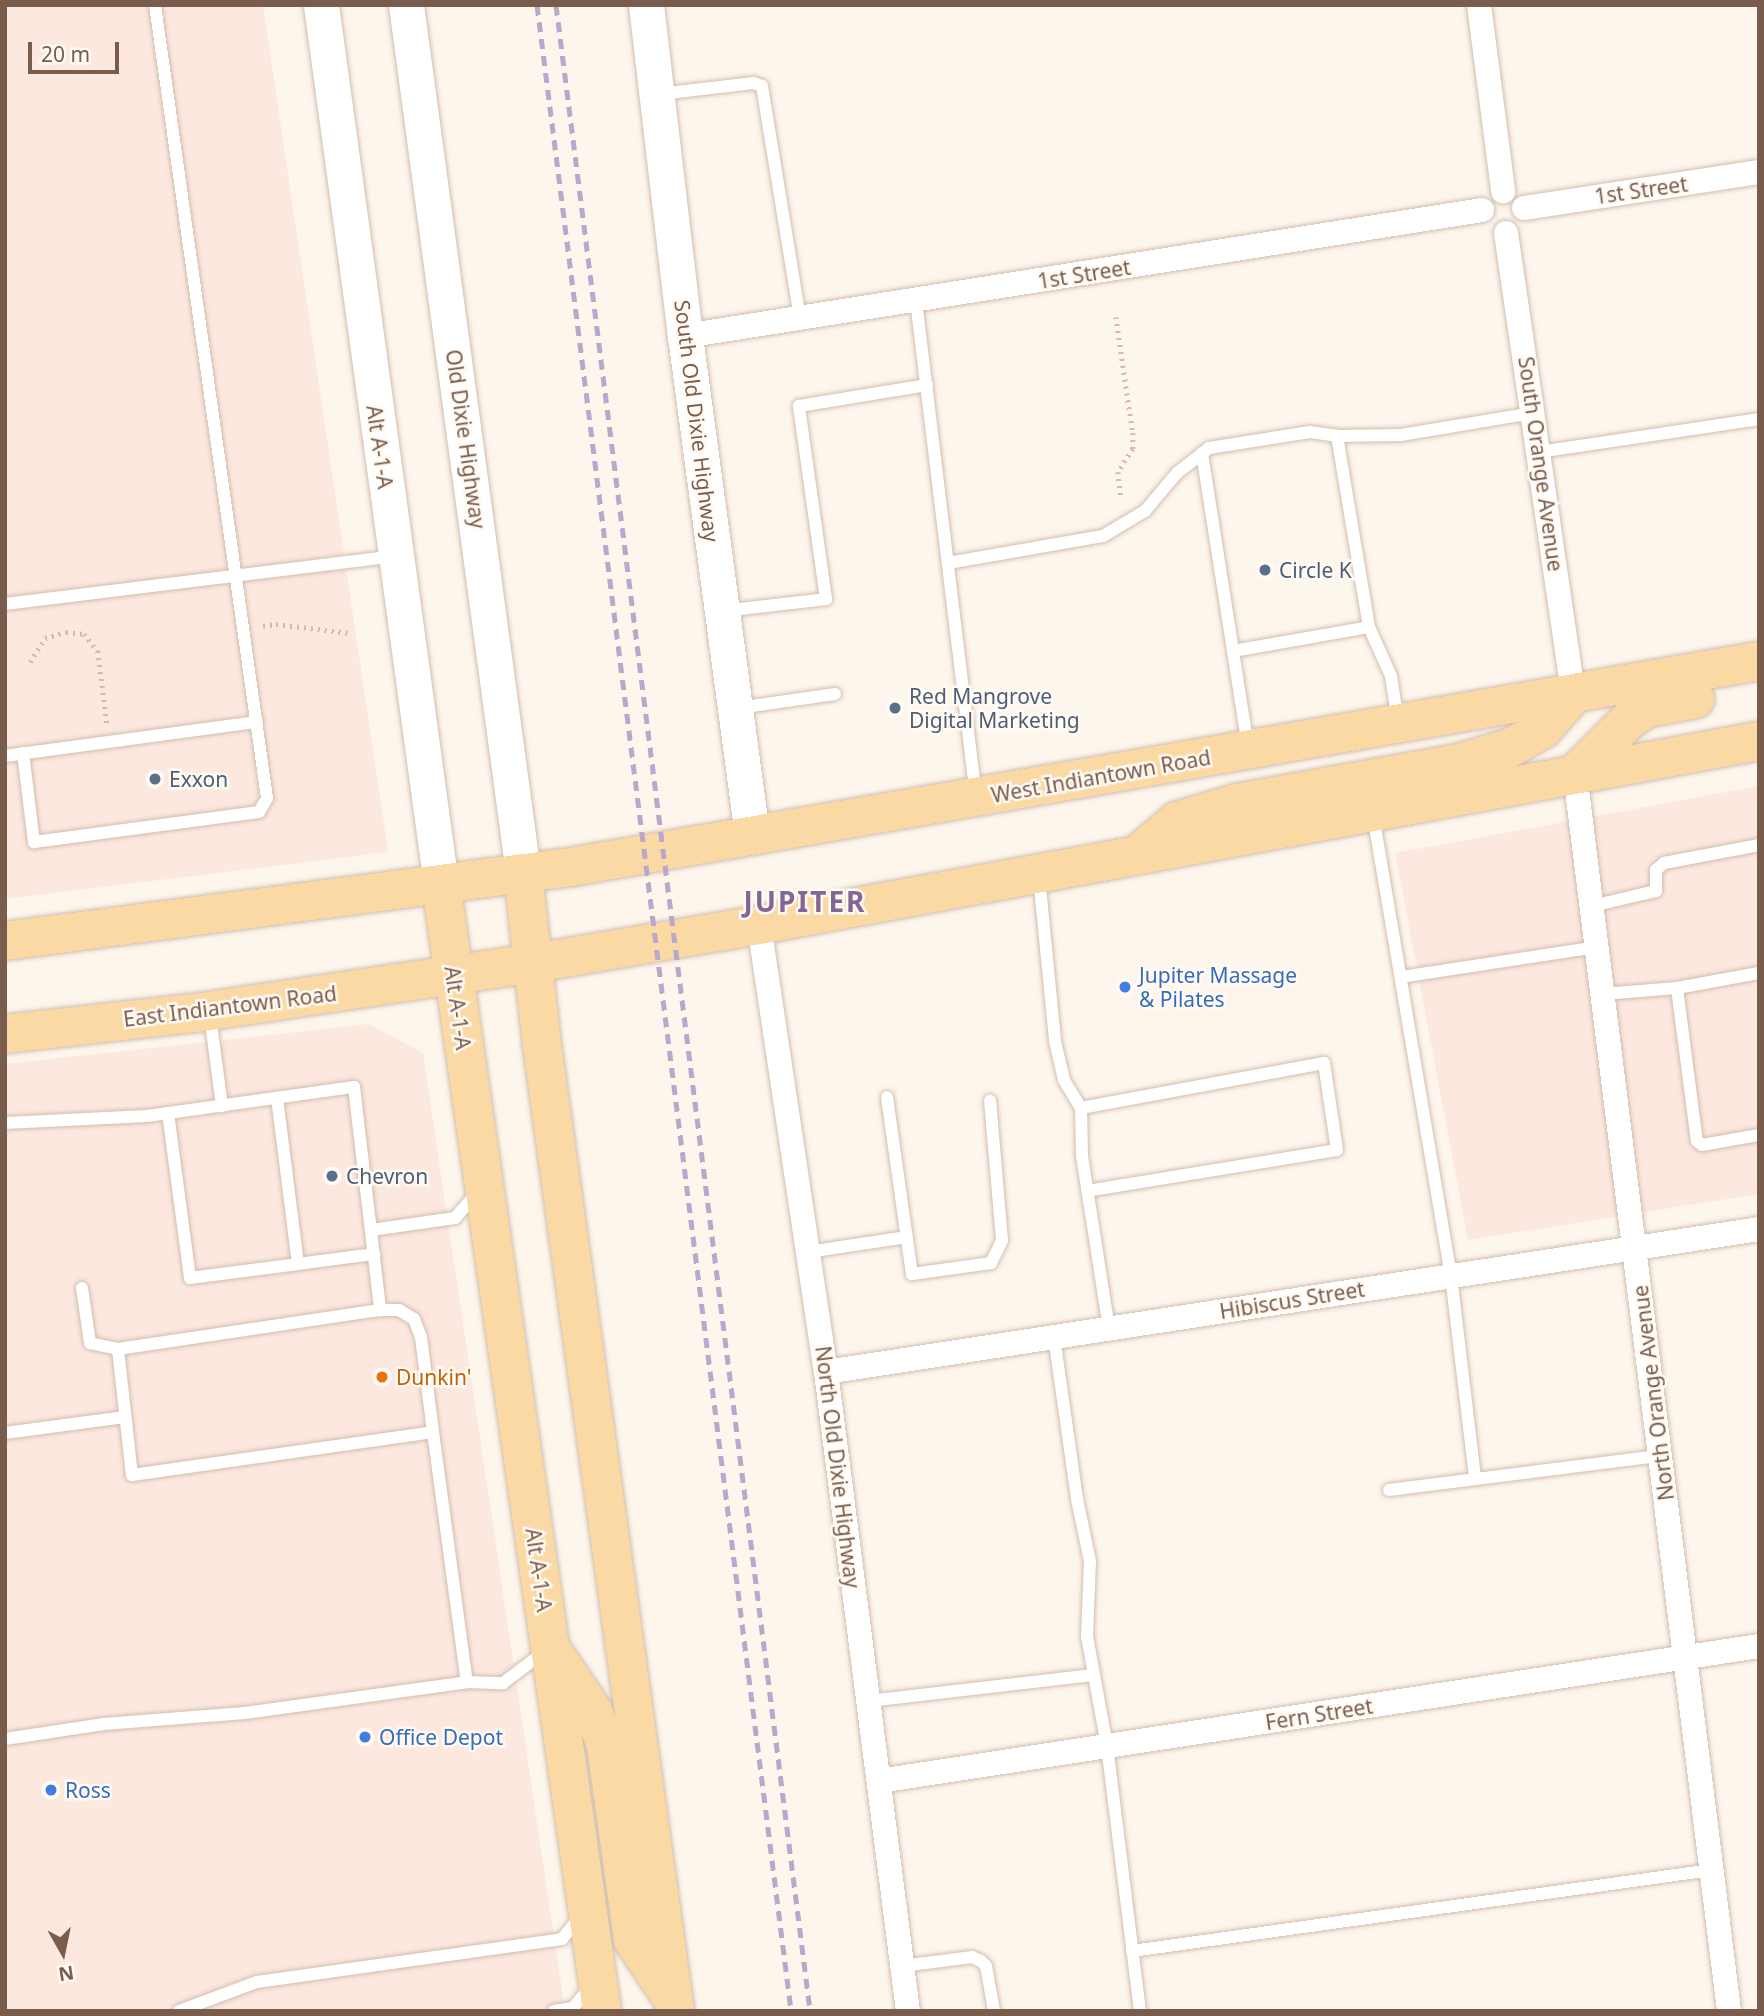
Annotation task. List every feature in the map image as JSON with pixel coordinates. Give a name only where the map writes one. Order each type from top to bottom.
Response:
[{"type":"main road","name":"Alt A-1-A","points":[[321,5],[441,884],[600,1994]]},
{"type":"main road","name":"Old Dixie Highway","points":[[406,5],[523,873]]},
{"type":"main road","name":"South Old Dixie Highway","points":[[646,5],[685,336],[752,835]]},
{"type":"main road","name":"West Indiantown Road","points":[[441,884],[523,873],[1249,751],[1759,661]]},
{"type":"main road","points":[[1575,774],[1629,720],[1647,708],[1759,688]]},
{"type":"main road","points":[[1137,855],[1177,821],[1237,803],[1459,764],[1510,748],[1543,729],[1573,695]]},
{"type":"main road","points":[[454,976],[759,925],[1759,742]]},
{"type":"main road","points":[[523,873],[542,1045],[675,2006]]},
{"type":"main road","points":[[5,941],[441,884]]},
{"type":"main road","name":"East Indiantown Road","points":[[5,1034],[209,1011],[454,976]]},
{"type":"main road","points":[[550,1648],[593,1711],[606,1745],[633,1940],[675,2006]]},
{"type":"street","points":[[1479,5],[1503,191]]},
{"type":"street","name":"1st Street","points":[[1524,208],[1759,172]]},
{"type":"street","points":[[1503,191],[1516,196],[1524,208],[1518,227],[1506,233],[1489,228],[1482,211],[1486,199],[1503,191]]},
{"type":"street","name":"1st Street","points":[[685,336],[1482,211]]},
{"type":"street","name":"South Orange Avenue","points":[[1506,233],[1573,695]]},
{"type":"street","name":"North Orange Avenue","points":[[1575,774],[1729,2011]]},
{"type":"street","name":"North Old Dixie Highway","points":[[759,925],[826,1372],[908,2011]]},
{"type":"street","name":"Hibiscus Street","points":[[826,1372],[1759,1229]]},
{"type":"street","name":"Fern Street","points":[[879,1781],[1759,1646]]},
{"type":"lane","points":[[23,753],[34,842],[259,812],[267,799],[155,5]]},
{"type":"lane","points":[[656,94],[753,83],[762,86],[800,318]]},
{"type":"lane","points":[[916,301],[976,797]]},
{"type":"lane","points":[[722,611],[826,599],[799,406],[927,385]]},
{"type":"lane","points":[[948,563],[1103,536],[1145,511],[1177,473],[1209,448],[1310,432],[1337,436],[1401,435],[1534,413]]},
{"type":"lane","points":[[1539,452],[1759,419]]},
{"type":"lane","points":[[1337,436],[1369,627],[1391,676],[1399,725]]},
{"type":"lane","points":[[1202,453],[1249,751]]},
{"type":"lane","points":[[5,604],[395,556]]},
{"type":"lane","points":[[1233,650],[1369,627]]},
{"type":"lane","points":[[735,708],[835,694]]},
{"type":"lane","points":[[5,756],[257,722]]},
{"type":"lane","points":[[1372,812],[1451,1276],[1475,1477]]},
{"type":"lane","points":[[1592,906],[1656,891],[1656,870],[1664,863],[1759,845]]},
{"type":"lane","points":[[1039,873],[1055,1041],[1064,1080],[1081,1108],[1082,1156],[1109,1328]]},
{"type":"lane","points":[[1401,976],[1597,947]]},
{"type":"lane","points":[[1603,994],[1677,988],[1759,973]]},
{"type":"lane","points":[[1677,988],[1697,1141],[1702,1145],[1759,1135]]},
{"type":"lane","points":[[209,1011],[222,1106]]},
{"type":"lane","points":[[1081,1108],[1103,1101],[1324,1063],[1337,1150],[1087,1191]]},
{"type":"lane","points":[[5,1123],[168,1113],[354,1087],[380,1310]]},
{"type":"lane","points":[[887,1097],[912,1274],[991,1263],[1002,1240],[989,1101]]},
{"type":"lane","points":[[277,1098],[298,1264]]},
{"type":"lane","points":[[168,1113],[190,1278],[374,1254]]},
{"type":"lane","points":[[371,1230],[455,1218],[484,1186]]},
{"type":"lane","points":[[808,1252],[907,1237]]},
{"type":"lane","points":[[82,1288],[90,1343],[118,1349],[380,1310],[399,1310],[414,1319],[421,1337],[467,1682]]},
{"type":"lane","points":[[1054,1337],[1077,1499],[1090,1561],[1087,1636],[1108,1746],[1140,2011]]},
{"type":"lane","points":[[118,1349],[132,1475],[433,1432]]},
{"type":"lane","points":[[5,1433],[125,1418]]},
{"type":"lane","points":[[1389,1490],[1475,1477],[1660,1456]]},
{"type":"lane","points":[[5,1737],[104,1724],[245,1713],[467,1682],[503,1683],[550,1648]]},
{"type":"lane","points":[[868,1700],[1094,1675]]},
{"type":"lane","points":[[1132,1951],[1711,1870]]},
{"type":"lane","points":[[179,2011],[257,1982],[562,1939],[588,1908]]},
{"type":"lane","points":[[902,1966],[972,1957],[981,1961],[986,1966],[994,2011]]},
{"type":"lane","points":[[554,2011],[573,2008],[600,1994]]},
{"type":"path","points":[[1115,317],[1133,433],[1133,449],[1118,472],[1121,497]]},
{"type":"path","points":[[243,630],[276,624],[349,633]]},
{"type":"path","points":[[30,663],[45,638],[66,632],[84,634],[98,651],[109,742]]},
{"type":"shaded area","points":[[5,5],[263,5],[388,852],[5,899]]},
{"type":"shaded area","points":[[1759,786],[1759,1194],[1468,1240],[1395,853]]},
{"type":"shaded area","points":[[369,1024],[423,1053],[565,2011],[5,2011],[5,1064]]},
{"type":"railway","points":[[537,5],[791,2011]]},
{"type":"railway","points":[[556,5],[810,2011]]},
{"type":"place","name":"Circle K","points":[[1265,570]]},
{"type":"place","name":"Red Mangrove Digital Marketing","points":[[895,708]]},
{"type":"place","name":"Exxon","points":[[155,779]]},
{"type":"place","name":"Jupiter Massage & Pilates","points":[[1125,987]]},
{"type":"place","name":"Chevron","points":[[332,1176]]},
{"type":"place","name":"Dunkin'","points":[[382,1377]]},
{"type":"place","name":"Office Depot","points":[[365,1737]]},
{"type":"place","name":"Ross","points":[[51,1790]]},
{"type":"district","name":"JUPITER","points":[[805,901]]}]
